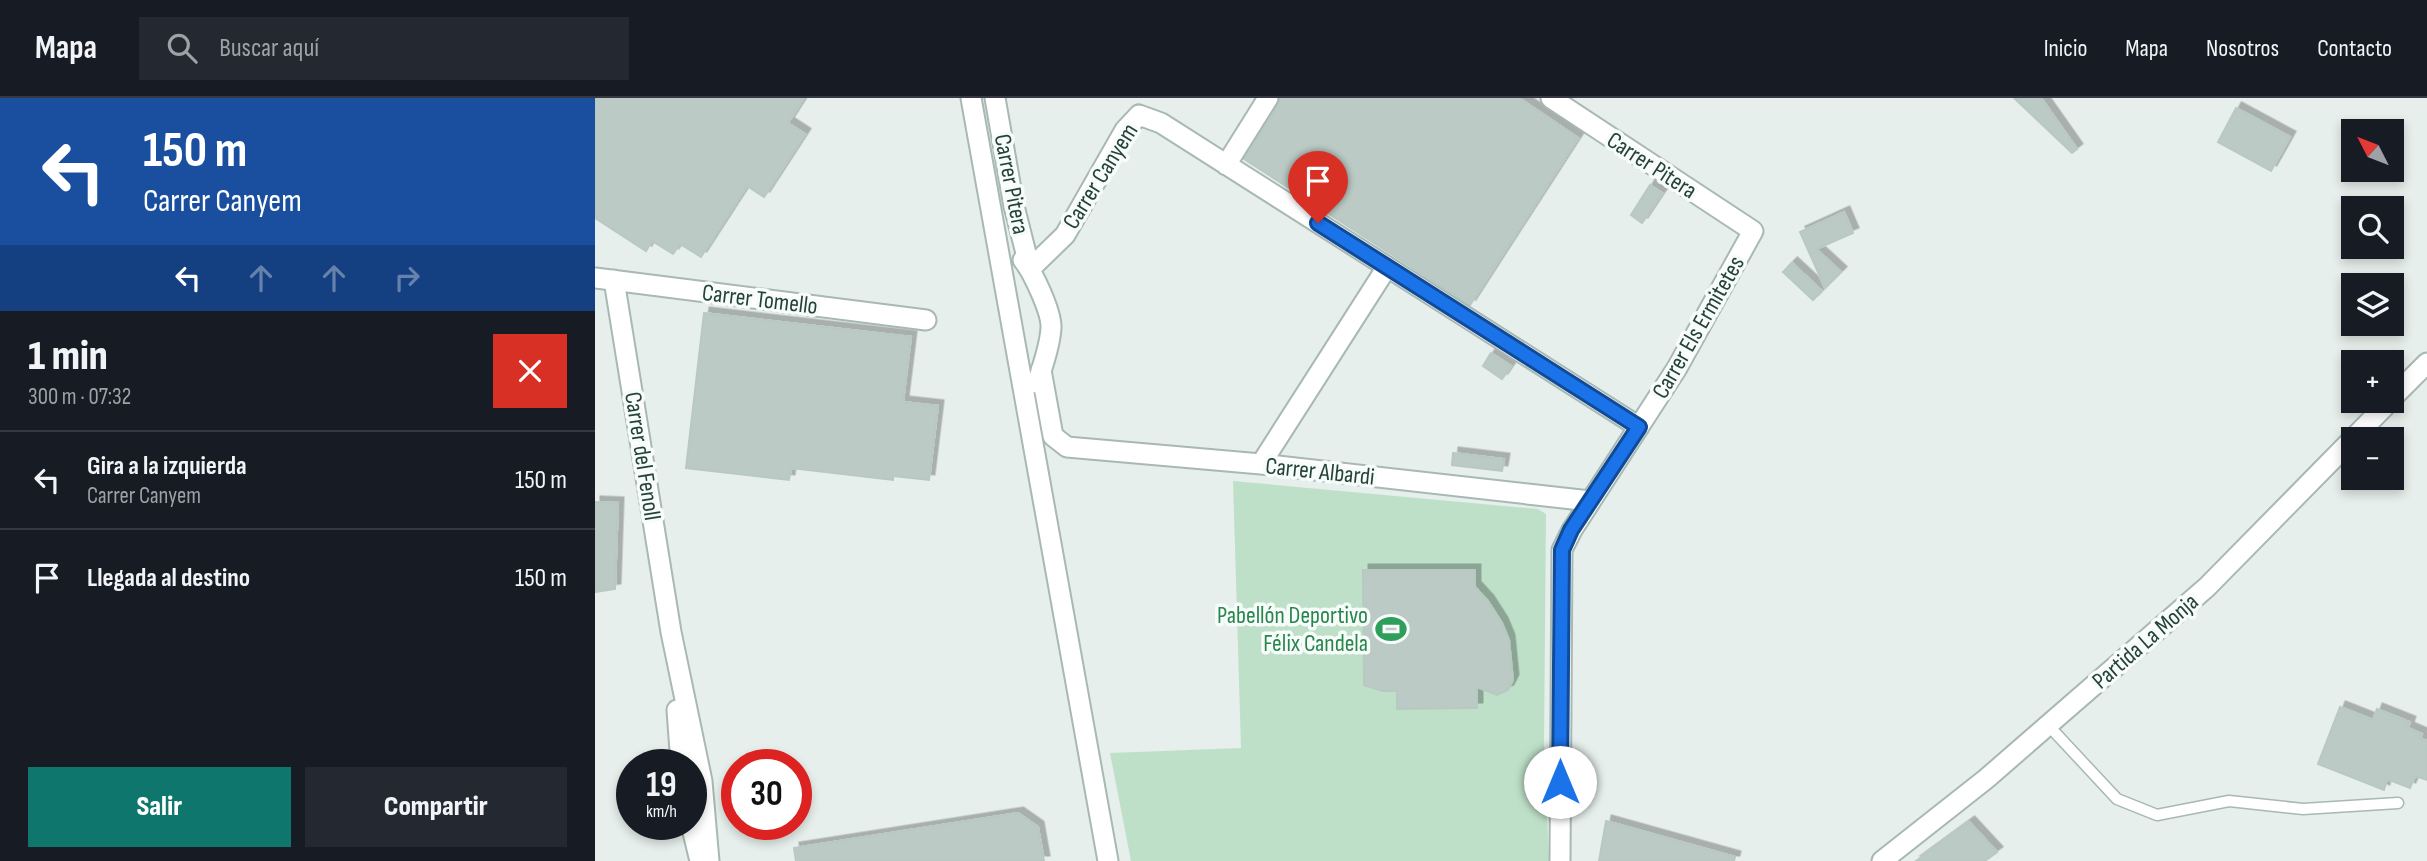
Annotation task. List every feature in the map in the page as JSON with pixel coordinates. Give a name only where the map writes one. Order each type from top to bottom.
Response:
[{"type":"street","points":[[971,98],[1108,861]]},
{"type":"street","name":"Carrer Pitera","points":[[995,98],[1014,206],[1030,269]]},
{"type":"street","points":[[1226,164],[1268,98]]},
{"type":"street","name":"Carrer Pitera","points":[[1551,98],[1753,231]]},
{"type":"street","name":"Carrer Canyem","points":[[1030,269],[1065,235],[1125,130],[1139,115],[1161,123],[1639,427]]},
{"type":"street","points":[[992,219],[1030,269],[1052,326],[1027,417]]},
{"type":"street","name":"Carrer Els Ermitetes","points":[[1560,861],[1562,550],[1571,530],[1677,368],[1753,231]]},
{"type":"street","points":[[1261,464],[1387,267]]},
{"type":"street","name":"Carrer Tomello","points":[[605,279],[926,320]]},
{"type":"street","name":"Carrer del Fenoll","points":[[605,279],[671,632],[702,781],[709,861]]},
{"type":"street","name":"Partida La Monja","points":[[2404,387],[2427,363]]},
{"type":"street","name":"Carrer Albardi","points":[[1041,370],[1053,436],[1067,447],[1261,464],[1591,501]]},
{"type":"street","name":"Partida La Monja","points":[[1882,861],[1986,779],[2207,587],[2378,413]]},
{"type":"street","name":"Carrer del Fenoll","points":[[671,632],[680,749]]},
{"type":"street","points":[[694,840],[699,861]]},
{"type":"lane","points":[[2048,724],[2117,799],[2157,815],[2229,801],[2303,809],[2398,803]]},
{"type":"green space","name":"Pabellón Deportivo Félix Candela","points":[[1233,481],[1538,509],[1546,514],[1544,744],[1549,861],[1131,861],[1110,753],[1241,748]]},
{"type":"building","points":[[595,98],[804,98],[788,123],[805,134],[764,197],[747,186],[701,257],[680,244],[673,254],[652,241],[646,251],[595,218]]},
{"type":"building","points":[[1280,98],[1519,98],[1578,138],[1470,305],[1244,159]]},
{"type":"building","points":[[2014,98],[2041,98],[2077,149],[2072,153]]},
{"type":"building","points":[[2236,108],[2290,137],[2271,171],[2218,142]]},
{"type":"building","points":[[1650,185],[1662,193],[1642,223],[1631,215]]},
{"type":"building","points":[[1844,212],[1853,233],[1816,249],[1841,272],[1825,288],[1800,232]]},
{"type":"building","points":[[1792,263],[1822,291],[1813,300],[1783,272]]},
{"type":"building","points":[[704,313],[911,337],[903,402],[938,406],[929,480],[893,476],[893,480],[791,468],[789,480],[686,468]]},
{"type":"building","points":[[1491,353],[1511,366],[1502,379],[1483,366]]},
{"type":"building","points":[[1453,453],[1504,459],[1502,471],[1452,465]]},
{"type":"building","points":[[595,502],[618,503],[615,589],[595,592]]},
{"type":"building","points":[[1363,570],[1475,570],[1475,587],[1488,601],[1509,640],[1513,680],[1508,690],[1497,695],[1477,687],[1477,708],[1397,709],[1397,691],[1382,691],[1364,685]]},
{"type":"building","points":[[2340,707],[2373,720],[2377,709],[2410,722],[2408,728],[2422,734],[2420,738],[2427,741],[2427,780],[2415,776],[2410,788],[2387,779],[2384,790],[2318,764]]},
{"type":"building","points":[[1018,813],[1038,827],[1044,861],[796,861],[794,848]]},
{"type":"building","points":[[1606,821],[1735,857],[1734,861],[1599,861]]},
{"type":"building","points":[[1969,822],[1997,852],[1985,861],[1916,861]]},
{"type":"place","name":"Pabellón Deportivo Félix Candela","points":[[1391,629]]},
{"type":"route","points":[[1318,223],[1639,427],[1571,530],[1562,550],[1560,782]]}]
